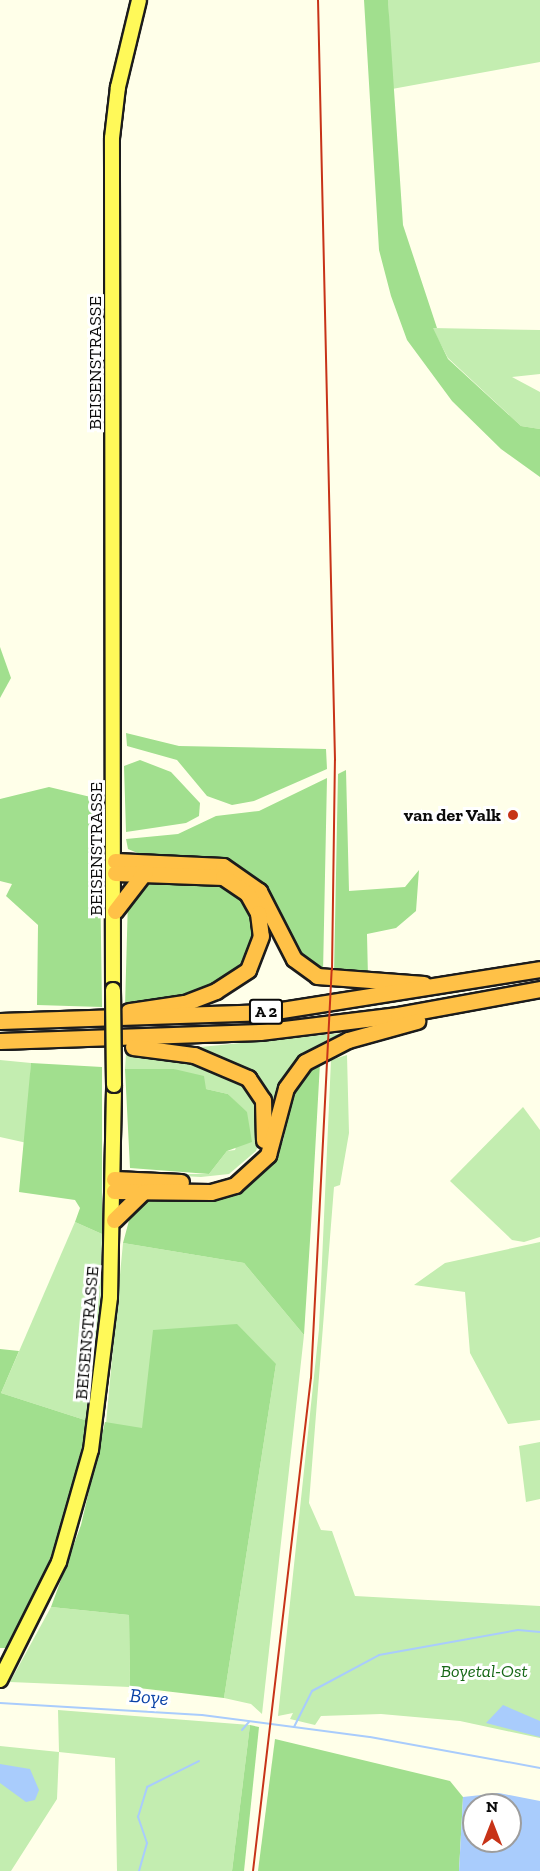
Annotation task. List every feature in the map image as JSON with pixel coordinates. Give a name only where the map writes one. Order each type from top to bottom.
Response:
[{"type":"highway","points":[[69,1022],[184,1003],[239,978],[254,961],[261,936],[258,913],[247,894],[223,877],[146,872],[115,860]]},
{"type":"highway","points":[[115,860],[208,863],[237,873],[259,891],[294,959],[317,976],[461,985]]},
{"type":"highway","points":[[114,910],[146,872]]},
{"type":"highway","name":"A 2","points":[[0,1021],[69,1022],[269,1012],[461,985],[540,969]]},
{"type":"highway","name":"A 2","points":[[0,1041],[103,1042],[260,1032],[467,1005],[540,989]]},
{"type":"highway","points":[[114,1185],[143,1192],[211,1192],[235,1185],[267,1155],[286,1088],[305,1062],[348,1040],[450,1016],[467,1005]]},
{"type":"highway","points":[[103,1042],[194,1055],[233,1067],[256,1087],[267,1115],[261,1149],[234,1175],[207,1184],[114,1185]]},
{"type":"highway","points":[[114,1220],[143,1192]]},
{"type":"main road","name":"BEISENSTRASSE","points":[[0,1680],[46,1594],[79,1499],[100,1393],[114,1220],[112,138],[125,45],[139,0]]},
{"type":"green space","points":[[364,0],[388,0],[403,225],[437,328],[433,328],[448,359],[521,426],[540,429],[540,477],[501,449],[452,401],[407,340],[391,296],[379,250]]},
{"type":"green space","points":[[388,0],[540,0],[540,62],[392,89]]},
{"type":"green space","points":[[432,328],[540,330],[540,374],[512,377],[540,392],[540,429],[521,426],[448,358]]},
{"type":"green space","points":[[0,647],[11,678],[0,698]]},
{"type":"green space","points":[[126,733],[179,746],[326,749],[327,769],[254,801],[232,805],[207,796],[177,760],[127,746]]},
{"type":"green space","points":[[140,760],[171,772],[200,803],[199,816],[186,823],[126,832],[124,766]]},
{"type":"green space","points":[[346,770],[349,891],[405,887],[419,870],[416,911],[396,928],[367,934],[368,978],[334,974],[338,774]]},
{"type":"green space","points":[[327,778],[323,973],[307,966],[249,875],[199,857],[147,857],[128,849],[126,839],[178,834],[216,816],[259,811]]},
{"type":"green space","points":[[49,787],[99,799],[102,1007],[37,1005],[38,925],[6,896],[12,884],[0,881],[0,799]]},
{"type":"green space","points":[[184,878],[227,886],[250,904],[254,928],[244,959],[225,980],[184,999],[125,1007],[128,899],[151,879]]},
{"type":"green space","points":[[364,1031],[304,1058],[272,1130],[265,1096],[181,1049]]},
{"type":"green space","points":[[126,1054],[180,1058],[241,1079],[260,1103],[261,1138],[256,1151],[229,1174],[201,1177],[143,1174],[209,1174],[227,1151],[235,1150],[247,1113],[228,1094],[206,1089],[174,1069],[125,1069]]},
{"type":"green space","name":"Boyetal-Ost","points":[[347,1055],[349,1133],[340,1185],[334,1187],[309,1503],[321,1530],[332,1531],[355,1596],[540,1606],[540,1738],[460,1721],[381,1714],[321,1716],[315,1725],[290,1719],[293,1713],[278,1716],[319,1329],[331,1060]]},
{"type":"green space","points":[[0,1060],[31,1063],[27,1143],[0,1137]]},
{"type":"green space","points":[[31,1063],[102,1067],[102,1234],[75,1222],[80,1208],[75,1200],[19,1192]]},
{"type":"green space","points":[[320,1063],[304,1335],[244,1263],[123,1243],[131,1213],[145,1199],[237,1191],[253,1183],[283,1141],[294,1088],[305,1069]]},
{"type":"green space","points":[[125,1069],[174,1069],[204,1076],[206,1089],[228,1094],[247,1112],[252,1142],[227,1151],[209,1174],[130,1168]]},
{"type":"green space","points":[[523,1107],[540,1130],[540,1237],[524,1242],[512,1240],[450,1181]]},
{"type":"green space","points":[[75,1222],[102,1234],[100,1325],[88,1421],[1,1393]]},
{"type":"green space","points":[[540,1242],[540,1420],[508,1424],[470,1353],[465,1292],[414,1285],[445,1263]]},
{"type":"green space","points":[[123,1243],[244,1263],[304,1335],[262,1714],[251,1704],[224,1698],[276,1364],[142,1429],[106,1423]]},
{"type":"green space","points":[[237,1324],[276,1364],[224,1698],[130,1687],[129,1615],[51,1607],[81,1525],[105,1422],[142,1428],[153,1330]]},
{"type":"green space","points":[[0,1349],[19,1351],[1,1393],[88,1421],[64,1522],[37,1592],[7,1648],[0,1648]]},
{"type":"green space","points":[[540,1442],[540,1499],[526,1502],[519,1446]]},
{"type":"green space","points":[[51,1607],[129,1615],[130,1687],[10,1682]]},
{"type":"green space","points":[[58,1710],[250,1725],[232,1871],[117,1871],[115,1758],[59,1752]]},
{"type":"green space","points":[[250,1725],[259,1727],[244,1871],[232,1871]]},
{"type":"green space","points":[[275,1739],[450,1781],[462,1796],[459,1871],[258,1871]]},
{"type":"green space","points":[[0,1746],[59,1752],[57,1799],[11,1871],[0,1871]]},
{"type":"water","points":[[503,1705],[540,1721],[540,1737],[486,1723]]},
{"type":"water","points":[[0,1764],[30,1769],[39,1790],[35,1800],[26,1802],[0,1783]]},
{"type":"water","points":[[522,1797],[540,1801],[540,1871],[459,1871],[462,1816],[462,1853],[522,1853]]},
{"type":"waterway","name":"Boye","points":[[294,1727],[312,1691],[379,1655],[518,1630],[540,1632]]},
{"type":"waterway","name":"Boye","points":[[0,1703],[202,1715],[370,1737],[540,1768]]},
{"type":"waterway","points":[[242,1730],[249,1722]]},
{"type":"waterway","points":[[139,1871],[147,1843],[138,1817],[147,1787],[199,1761]]},
{"type":"railway","points":[[253,1871],[311,1378],[332,970],[335,760],[318,0]]},
{"type":"place","name":"van der Valk","points":[[513,815]]}]
